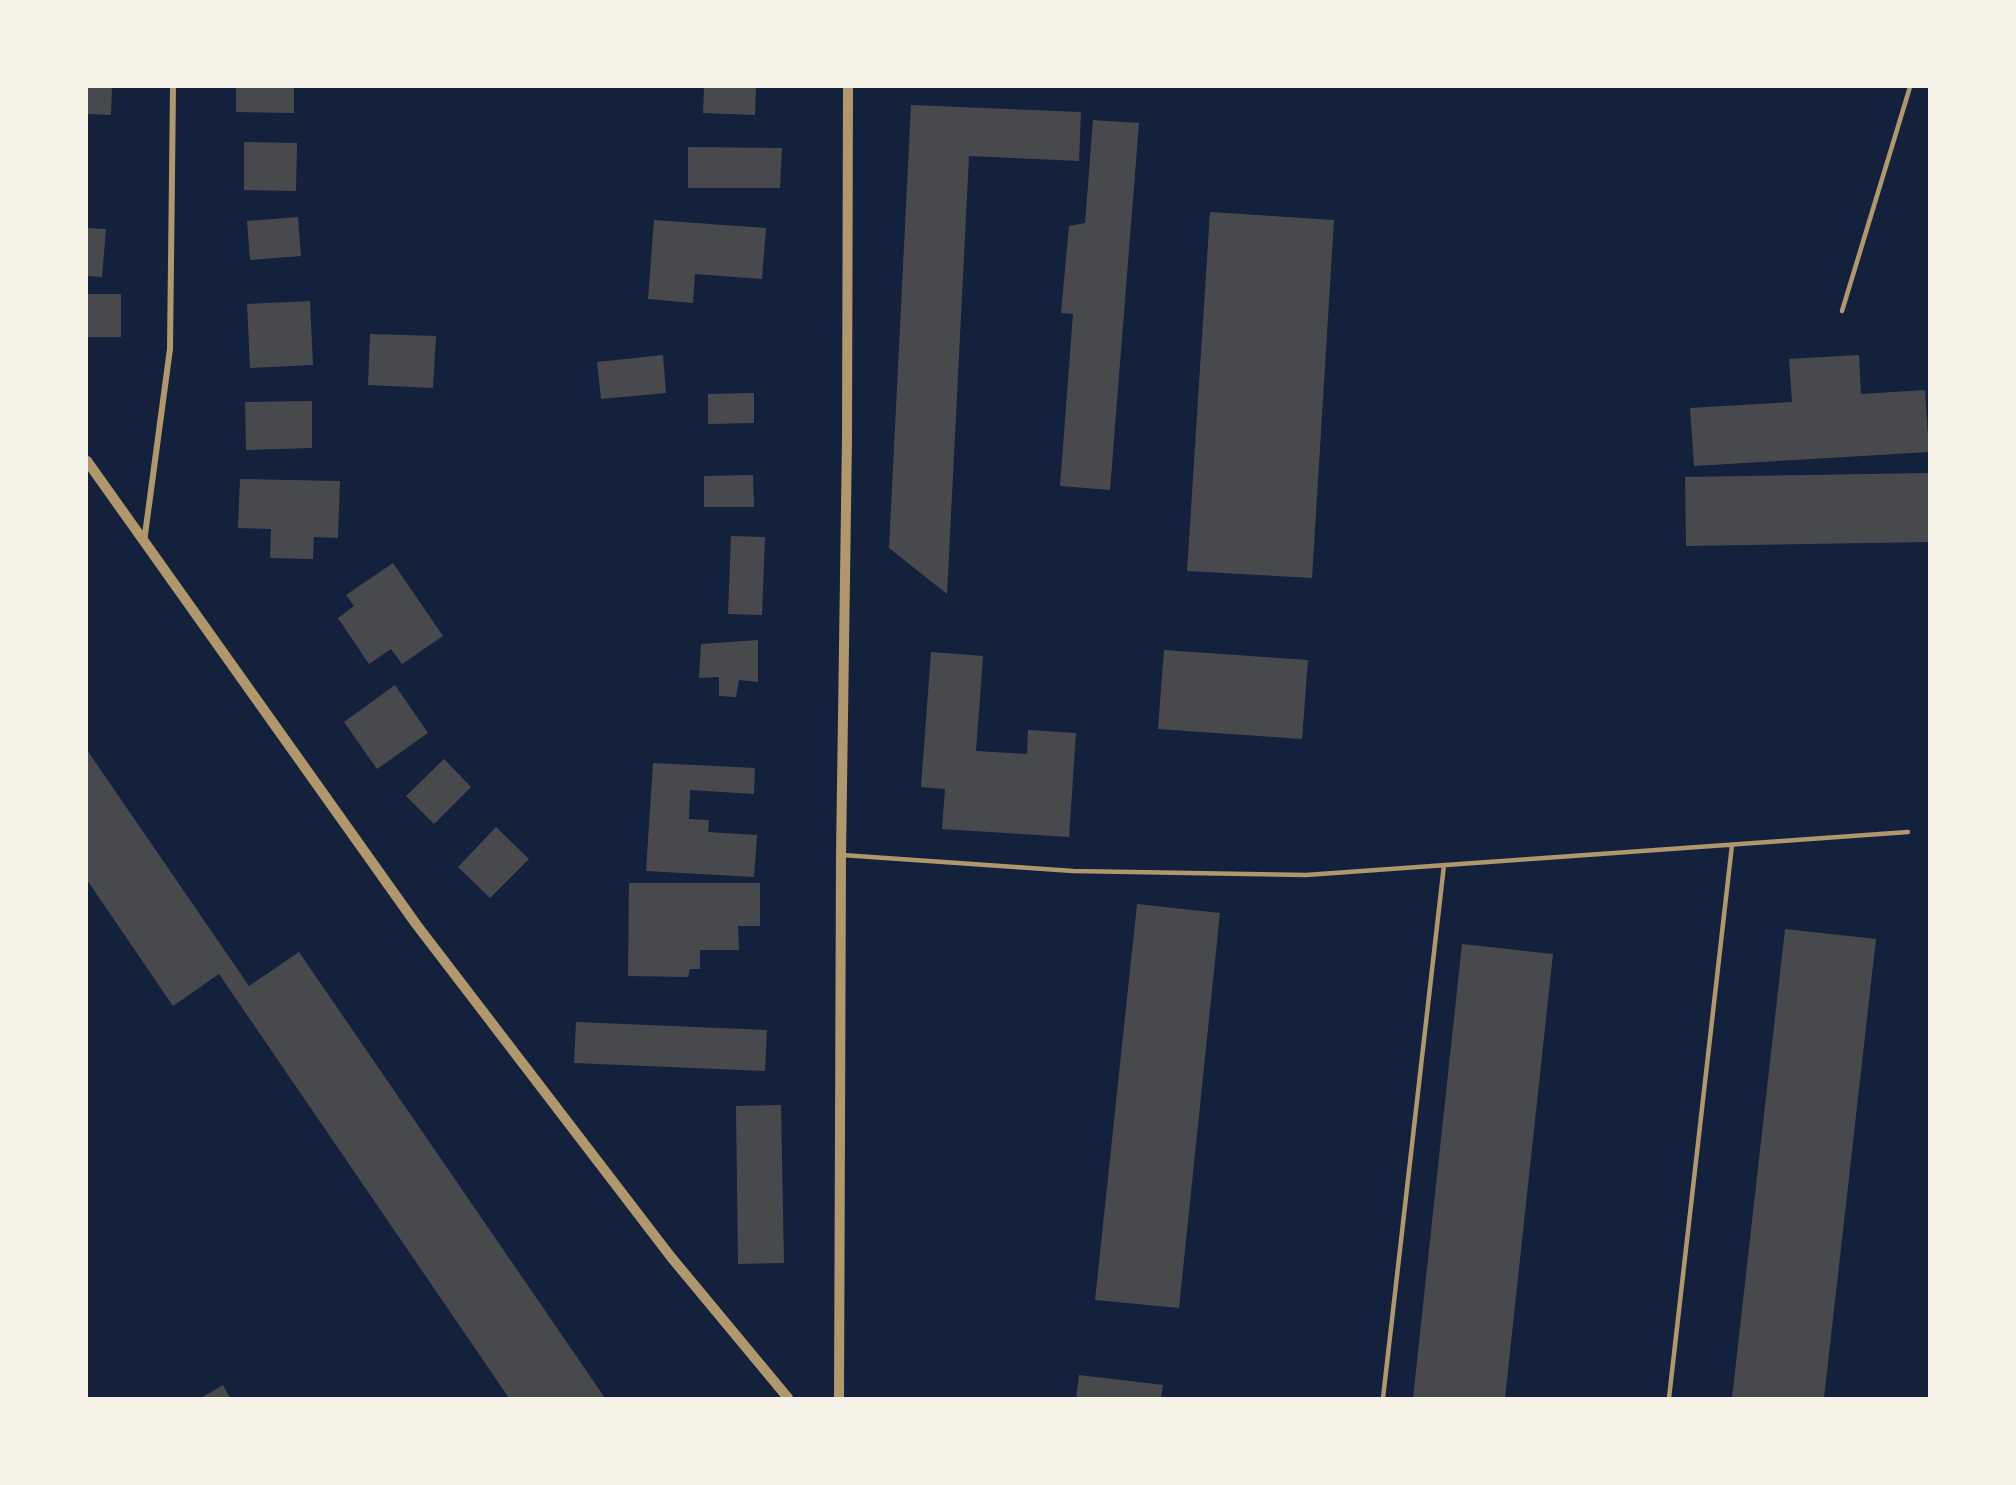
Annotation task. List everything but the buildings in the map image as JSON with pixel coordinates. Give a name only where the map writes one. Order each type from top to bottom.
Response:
[{"type":"street","points":[[144,542],[170,349],[173,87]]},
{"type":"street","points":[[839,1398],[848,87]]},
{"type":"street","points":[[87,461],[416,924],[670,1257],[788,1398]]},
{"type":"lane","points":[[1842,311],[1910,87]]},
{"type":"lane","points":[[841,855],[1073,871],[1306,875],[1908,831]]},
{"type":"lane","points":[[1669,1398],[1732,845]]},
{"type":"lane","points":[[1383,1398],[1444,865]]}]
